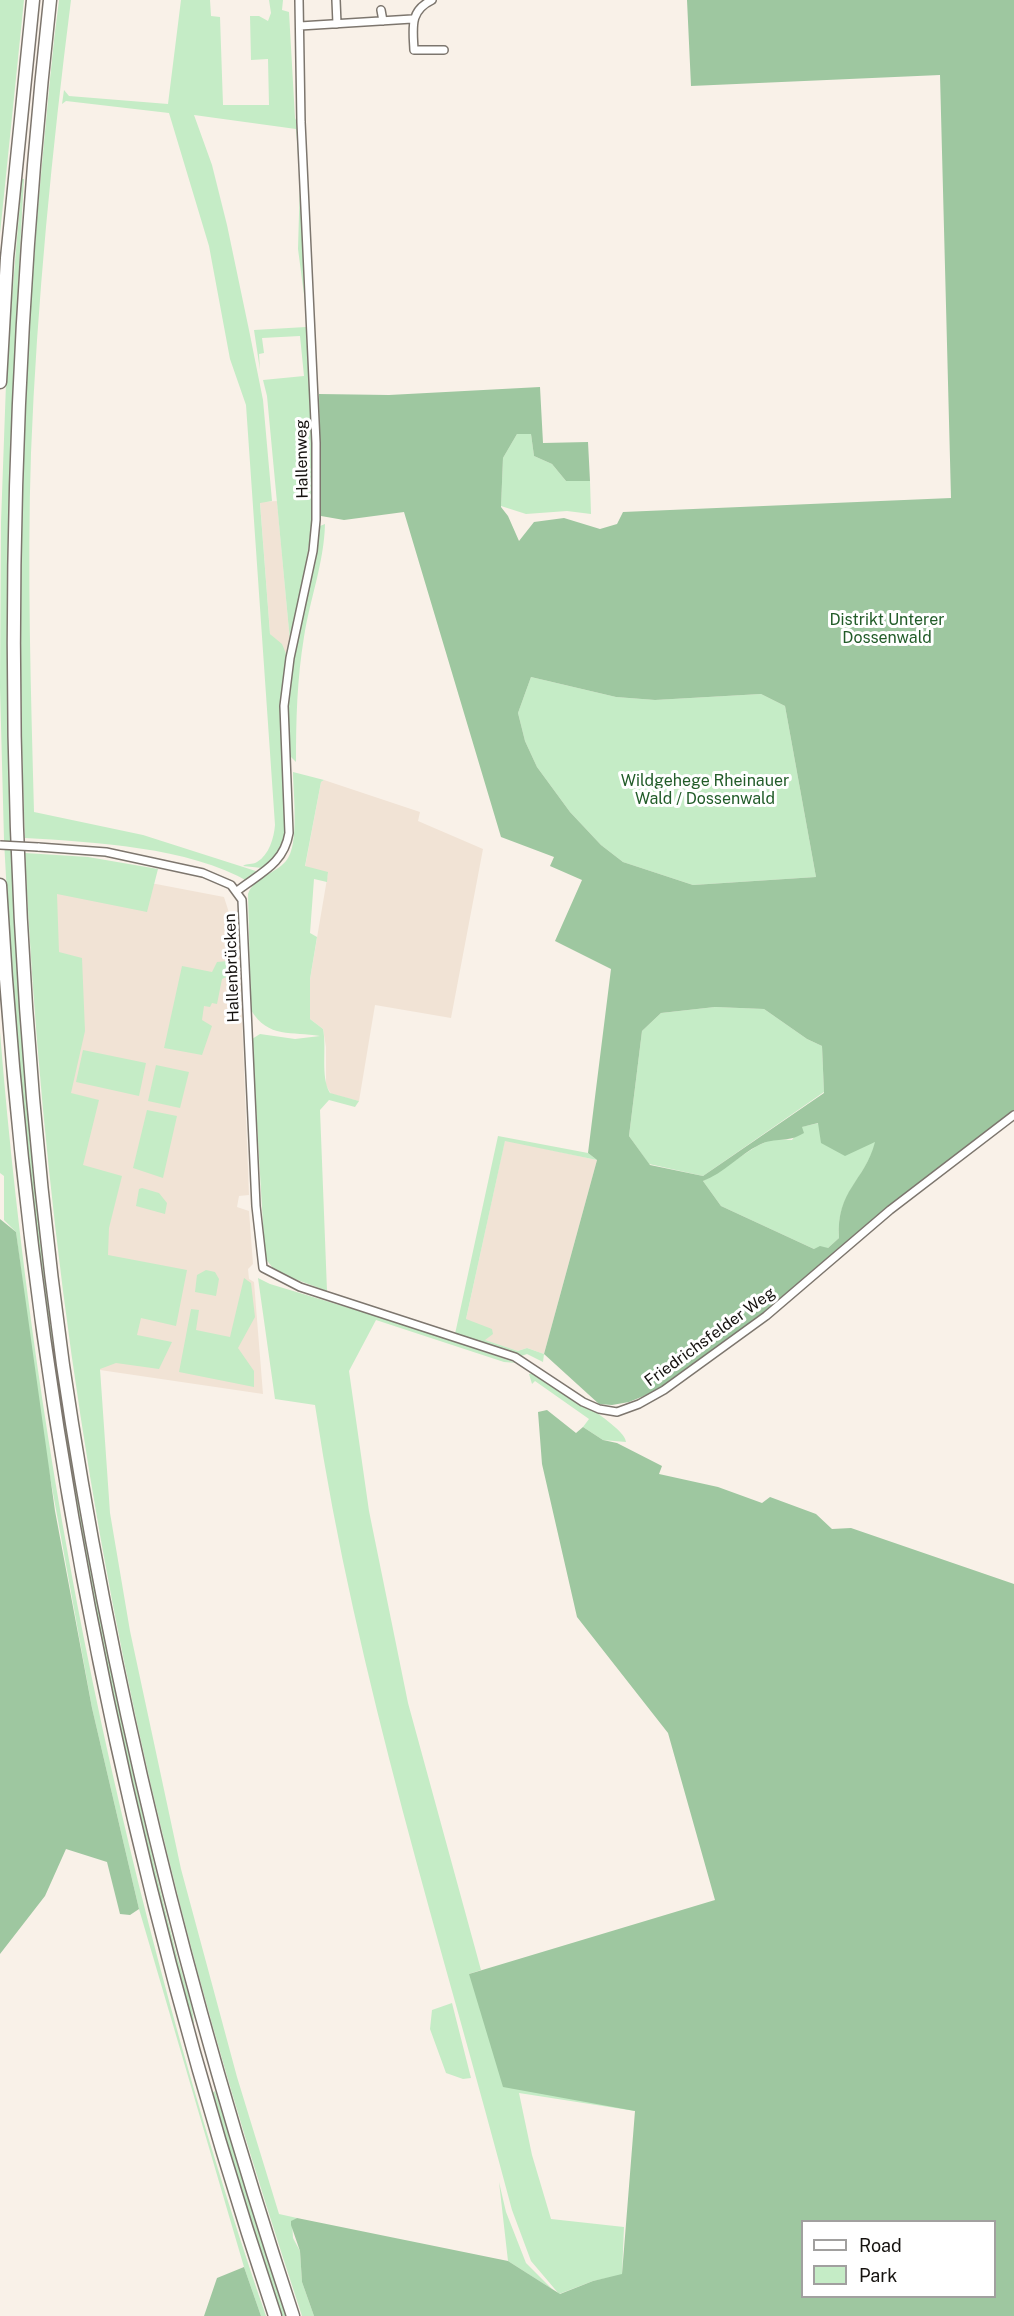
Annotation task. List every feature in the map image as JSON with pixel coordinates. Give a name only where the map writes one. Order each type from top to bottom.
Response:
[{"type":"highway","points":[[0,382],[11,212],[33,0]]},
{"type":"highway","points":[[50,0],[24,270],[14,459],[11,580],[17,885],[26,1033],[39,1167],[62,1362],[87,1515],[138,1768],[197,2006],[293,2316]]},
{"type":"highway","points":[[0,885],[13,1074],[31,1255],[54,1418],[86,1603],[134,1828],[167,1961],[228,2172],[275,2316]]},
{"type":"street","name":"Hallenweg","points":[[237,891],[275,864],[287,845],[289,833],[284,706],[290,658],[313,551],[316,520],[316,443],[301,122],[299,0]]},
{"type":"street","points":[[336,0],[337,24]]},
{"type":"street","points":[[432,0],[417,10],[412,19],[414,50],[444,50]]},
{"type":"street","points":[[381,10],[383,21]]},
{"type":"street","points":[[300,26],[412,19]]},
{"type":"street","name":"Hallenbrücken","points":[[0,845],[106,852],[140,858],[220,878],[237,891],[244,911],[259,1254]]},
{"type":"street","name":"Friedrichsfelder Weg","points":[[259,1254],[263,1268],[272,1275],[300,1287],[516,1358],[584,1402],[599,1409],[617,1412],[639,1404],[663,1390],[766,1316],[890,1210],[1014,1115]]},
{"type":"shaded area","points":[[277,501],[290,641],[287,656],[270,634],[260,502]]},
{"type":"shaded area","points":[[324,780],[420,812],[418,821],[483,849],[451,1018],[375,1005],[359,1101],[331,1094],[326,1085],[326,1047],[323,1029],[310,1019],[310,979],[328,873],[305,867],[321,782]]},
{"type":"shaded area","points":[[46,874],[156,884],[224,897],[239,944],[249,1195],[239,1196],[237,1207],[249,1211],[253,1264],[248,1269],[249,1279],[254,1282],[263,1394],[100,1370]]},
{"type":"shaded area","points":[[505,1140],[597,1160],[544,1354],[527,1348],[518,1351],[463,1333]]},
{"type":"green space","points":[[0,0],[24,0],[0,234]]},
{"type":"green space","points":[[59,0],[71,0],[46,226],[31,453],[29,587],[34,812],[143,835],[262,873],[249,882],[225,870],[198,861],[140,848],[25,838],[21,581],[25,410],[36,239]]},
{"type":"green space","points":[[181,0],[210,0],[211,16],[220,17],[223,105],[269,105],[268,59],[251,60],[250,16],[259,16],[268,21],[271,13],[269,0],[283,0],[282,10],[289,12],[295,118],[299,126],[308,325],[298,249],[300,180],[296,129],[194,115],[212,165],[227,225],[263,400],[272,501],[260,503],[270,634],[282,644],[287,656],[281,705],[285,832],[281,848],[274,859],[262,868],[243,866],[257,862],[265,855],[272,841],[275,825],[246,405],[230,359],[209,246],[169,113],[66,101],[62,104],[64,90],[69,96],[168,104]]},
{"type":"green space","name":"Distrikt Unterer Dossenwald","points":[[687,0],[1014,0],[1014,1111],[887,1207],[764,1312],[661,1389],[629,1402],[612,1405],[599,1404],[544,1354],[597,1160],[588,1153],[611,969],[555,941],[582,880],[550,866],[554,857],[501,837],[404,512],[344,520],[321,516],[319,394],[389,395],[540,387],[543,443],[588,442],[590,481],[566,481],[552,464],[534,456],[531,434],[517,434],[503,458],[501,507],[508,516],[519,541],[534,522],[564,518],[600,529],[617,524],[623,512],[951,498],[940,75],[691,86]],"holes":[[[531,677],[616,697],[655,700],[761,694],[785,706],[816,877],[693,885],[623,862],[601,845],[570,812],[537,767],[525,741],[518,713]],[[715,1007],[764,1009],[807,1039],[822,1046],[824,1093],[703,1176],[650,1165],[629,1136],[642,1031],[661,1013]],[[818,1123],[821,1143],[845,1156],[875,1142],[865,1167],[846,1197],[839,1222],[839,1238],[828,1248],[820,1246],[814,1249],[721,1206],[703,1181],[765,1142],[792,1138],[804,1133],[802,1127]]]},
{"type":"green space","points":[[22,179],[24,179],[11,485],[9,638],[16,945],[27,1097],[42,1250],[62,1402],[99,1615],[133,1772],[194,2023],[190,2023],[145,1848],[78,1529],[37,1254],[13,1006],[4,840],[0,687],[1,522],[7,356]]},
{"type":"green space","points":[[306,327],[313,453],[313,503],[307,556],[290,641],[267,396],[263,380],[304,376],[300,336],[262,338],[264,353],[259,354],[260,370],[254,330]]},
{"type":"green space","points":[[517,434],[531,434],[534,456],[552,464],[566,481],[590,481],[591,514],[567,511],[526,514],[501,506],[503,458]]},
{"type":"green space","points":[[325,524],[322,553],[302,653],[297,700],[296,762],[289,750],[289,693],[320,526]]},
{"type":"green space","name":"Wildgehege Rheinauer Wald / Dossenwald","points":[[531,677],[616,697],[655,700],[761,694],[785,706],[816,877],[693,885],[623,862],[601,845],[570,812],[537,767],[525,741],[518,713]]},
{"type":"green space","points":[[293,772],[324,780],[321,782],[305,866],[328,872],[327,882],[314,879],[310,933],[317,937],[310,979],[310,1019],[323,1029],[324,1071],[330,1093],[359,1101],[355,1107],[329,1100],[320,1110],[327,1291],[276,1272],[265,1258],[252,1039],[260,1034],[295,1039],[320,1036],[273,1030],[265,1026],[251,1010],[248,894],[255,884],[286,861],[290,853],[294,831]]},
{"type":"green space","points":[[25,853],[88,857],[158,869],[147,912],[57,894],[59,952],[82,958],[85,1031],[71,1093],[99,1100],[83,1165],[122,1176],[109,1228],[108,1255],[187,1270],[176,1326],[141,1318],[137,1335],[172,1342],[159,1369],[116,1363],[100,1369],[110,1513],[130,1631],[181,1869],[237,2077],[279,2214],[297,2218],[292,2221],[293,2238],[300,2251],[302,2282],[314,2316],[302,2316],[212,2025],[166,1848],[112,1602],[90,1478],[56,1229],[32,979]]},
{"type":"green space","points":[[228,961],[231,975],[222,979],[217,1004],[212,1003],[210,1007],[204,1006],[202,1020],[212,1026],[202,1055],[164,1048],[182,966],[212,972],[217,962]]},
{"type":"green space","points":[[715,1007],[764,1009],[807,1039],[822,1046],[824,1092],[703,1176],[649,1164],[629,1136],[642,1031],[661,1013]]},
{"type":"green space","points":[[0,1032],[16,1196],[36,1359],[62,1521],[93,1682],[129,1843],[169,2002],[215,2160],[266,2316],[261,2316],[244,2267],[139,1909],[92,1708],[41,1427],[16,1232],[4,1220],[4,1176],[0,1173]]},
{"type":"green space","points":[[83,1050],[146,1063],[139,1096],[76,1082]]},
{"type":"green space","points":[[156,1065],[189,1072],[180,1108],[148,1101]]},
{"type":"green space","points":[[147,1110],[177,1116],[163,1178],[133,1168]]},
{"type":"green space","points":[[819,1123],[869,1144],[876,1141],[866,1166],[842,1209],[839,1238],[828,1248],[814,1249],[721,1206],[703,1181],[757,1146],[772,1139],[792,1140],[801,1127]]},
{"type":"green space","points":[[498,1136],[588,1153],[597,1160],[505,1141],[466,1319],[492,1329],[493,1334],[485,1340],[518,1351],[527,1348],[544,1354],[543,1362],[527,1354],[521,1356],[455,1334]]},
{"type":"green space","points":[[139,1189],[159,1193],[167,1203],[165,1214],[136,1206]]},
{"type":"green space","points":[[0,1219],[16,1232],[55,1511],[92,1708],[139,1909],[130,1915],[120,1914],[107,1862],[66,1849],[45,1896],[0,1954]]},
{"type":"green space","points":[[206,1270],[215,1272],[219,1279],[216,1296],[195,1292],[197,1275]]},
{"type":"green space","points":[[244,1278],[251,1283],[255,1317],[238,1348],[254,1371],[254,1387],[179,1372],[191,1309],[199,1310],[196,1330],[230,1337]]},
{"type":"green space","points":[[258,1278],[270,1284],[389,1320],[517,1363],[504,1362],[376,1320],[349,1371],[369,1511],[408,1703],[481,1970],[469,1974],[635,2111],[519,2093],[532,2155],[551,2219],[624,2227],[622,2275],[593,2281],[559,2294],[531,2261],[512,2210],[377,1710],[332,1507],[315,1405],[275,1399]]},
{"type":"green space","points":[[533,1373],[601,1416],[623,1435],[626,1442],[603,1440],[583,1427],[589,1419],[535,1381],[532,1384],[529,1374]]},
{"type":"green space","points":[[547,1410],[576,1433],[583,1427],[603,1440],[617,1443],[662,1466],[659,1474],[718,1487],[762,1503],[770,1497],[816,1514],[832,1529],[851,1528],[1014,1584],[1014,2316],[314,2316],[302,2282],[300,2251],[291,2225],[291,2221],[297,2218],[508,2261],[560,2294],[593,2281],[622,2274],[635,2111],[503,2087],[469,1974],[715,1900],[668,1733],[577,1617],[542,1464],[538,1412]]},
{"type":"green space","points":[[452,2003],[471,2078],[463,2079],[446,2073],[430,2029],[432,2010]]},
{"type":"green space","points":[[215,2091],[287,2316],[281,2316],[254,2233],[212,2093]]},
{"type":"green space","points":[[499,2182],[506,2212],[526,2263],[552,2289],[508,2261]]},
{"type":"green space","points":[[244,2267],[261,2316],[204,2316],[217,2278]]}]
